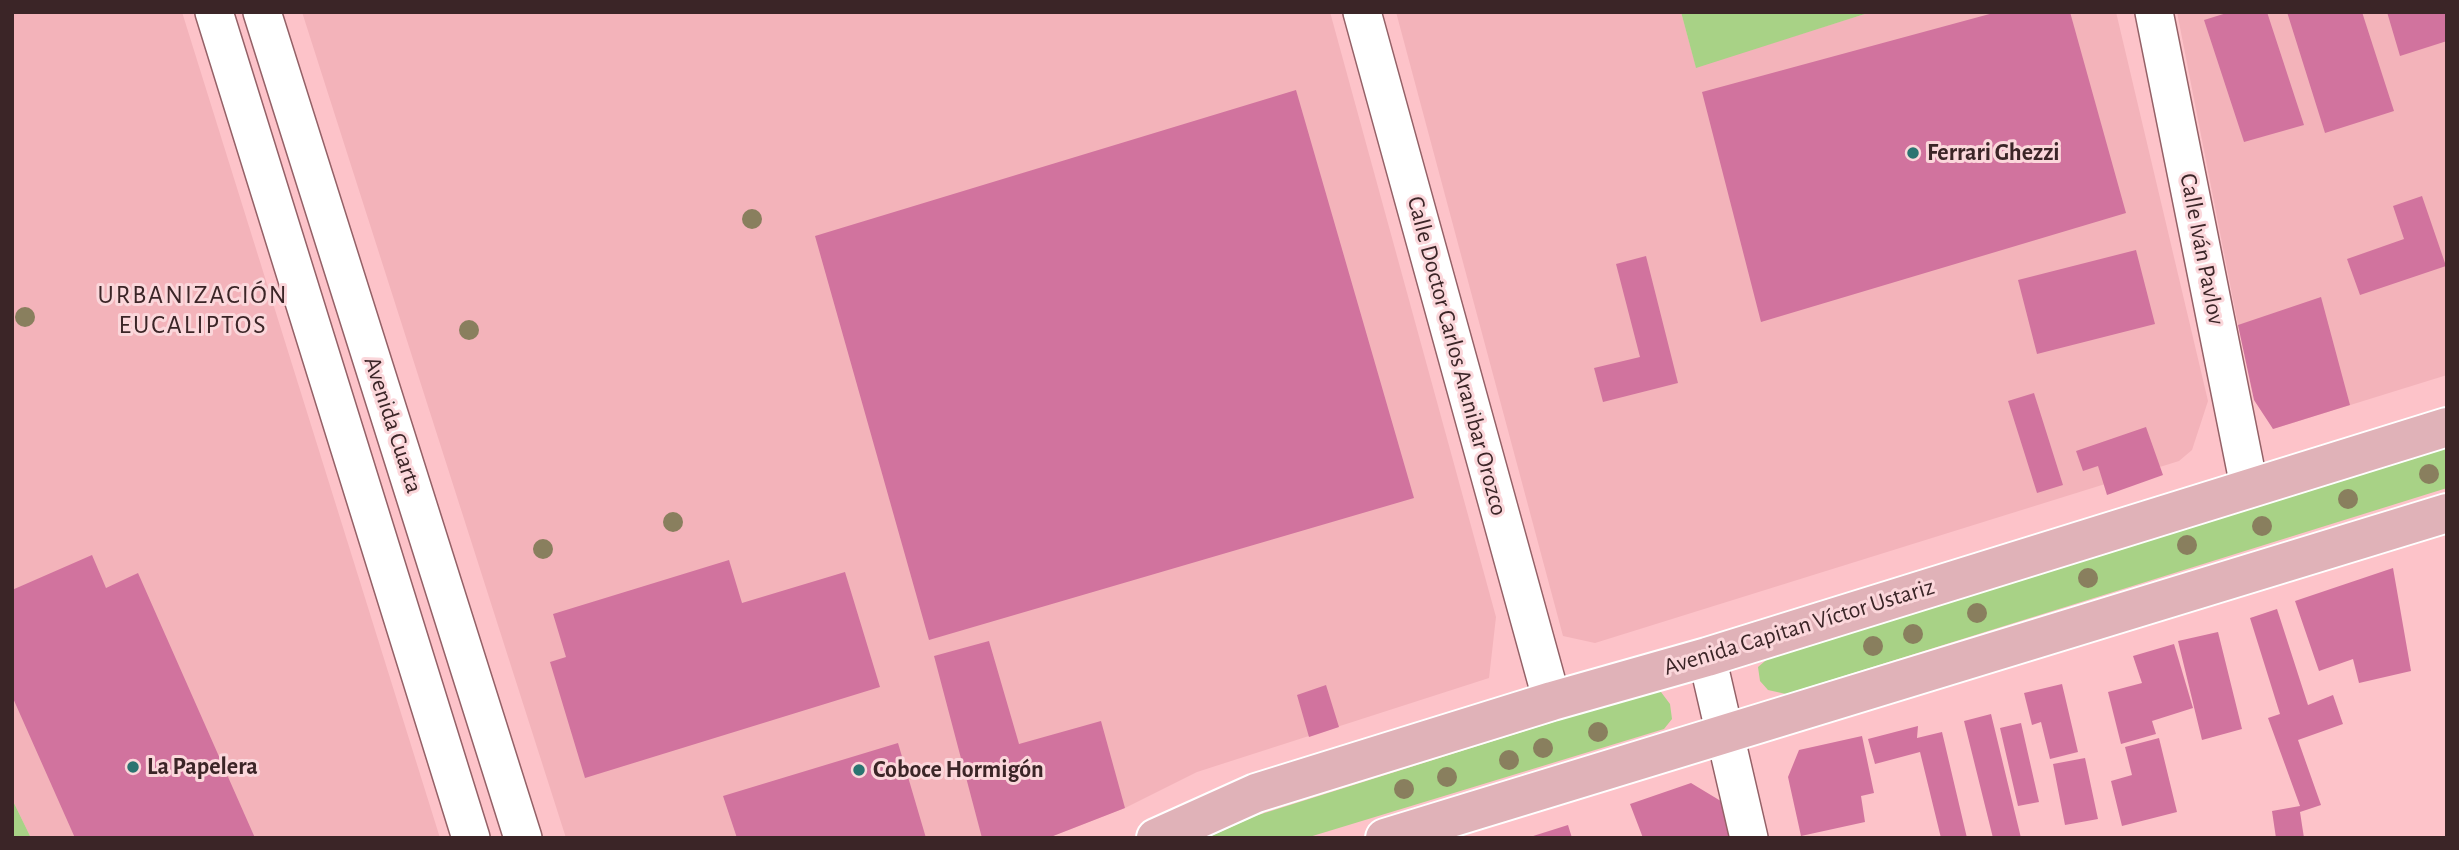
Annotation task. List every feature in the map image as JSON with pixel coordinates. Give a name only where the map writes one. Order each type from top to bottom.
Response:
[{"type":"main road","name":"Avenida Capitan Víctor Ustariz","points":[[1156,838],[1256,793],[1552,701],[1707,657],[2249,486],[2447,427]]},
{"type":"main road","points":[[1385,838],[2447,513]]},
{"type":"street","name":"Avenida Cuarta","points":[[215,12],[471,838]]},
{"type":"street","name":"Avenida Cuarta","points":[[262,12],[523,838]]},
{"type":"street","name":"Calle Doctor Carlos Aranibar Orozco","points":[[1362,12],[1552,701]]},
{"type":"street","name":"Calle Iván Pavlov","points":[[2154,12],[2249,486]]},
{"type":"street","points":[[357,469],[402,454]]},
{"type":"street","points":[[1707,657],[1749,838]]},
{"type":"shaded area","name":"La Papelera","points":[[12,12],[182,12],[440,838],[31,838],[12,799]]},
{"type":"shaded area","points":[[302,12],[1330,12],[1496,617],[1489,678],[1197,772],[1125,808],[1048,838],[566,838]]},
{"type":"shaded area","points":[[1396,12],[1681,12],[1696,67],[1871,12],[2116,12],[2208,401],[2192,450],[2179,461],[1595,643],[1563,636]]},
{"type":"shaded area","points":[[2177,12],[2447,12],[2447,375],[2273,429],[2238,325]]},
{"type":"green space","points":[[1681,12],[1871,12],[1696,68]]},
{"type":"green space","points":[[2447,446],[2447,488],[1786,694],[1768,690],[1760,681],[1758,667],[1771,656]]},
{"type":"green space","points":[[1649,692],[1661,692],[1670,704],[1672,719],[1664,729],[1306,838],[1207,838],[1255,816]]},
{"type":"green space","points":[[12,799],[31,838],[12,838]]},
{"type":"building","name":"Ferrari Ghezzi","points":[[1997,12],[2070,12],[2126,213],[1761,322],[1702,92]]},
{"type":"building","points":[[2230,12],[2267,12],[2304,125],[2244,142],[2204,20]]},
{"type":"building","points":[[2287,12],[2362,12],[2394,111],[2325,133]]},
{"type":"building","points":[[2387,12],[2447,12],[2447,41],[2400,56]]},
{"type":"building","points":[[1296,90],[1414,498],[929,640],[815,236]]},
{"type":"building","points":[[2422,196],[2446,266],[2360,295],[2347,259],[2404,239],[2393,206]]},
{"type":"building","points":[[2136,250],[2155,324],[2037,354],[2018,280]]},
{"type":"building","points":[[1646,256],[1678,383],[1603,402],[1594,368],[1640,357],[1616,264]]},
{"type":"building","points":[[2321,297],[2350,405],[2273,429],[2254,400],[2238,325]]},
{"type":"building","points":[[2034,393],[2063,485],[2037,493],[2008,401]]},
{"type":"building","points":[[2146,427],[2163,475],[2107,495],[2098,466],[2083,471],[2076,451]]},
{"type":"building","name":"La Papelera","points":[[92,555],[106,588],[138,573],[255,838],[75,838],[12,696],[12,590]]},
{"type":"building","points":[[729,560],[742,603],[845,572],[880,687],[585,778],[550,662],[566,657],[553,614]]},
{"type":"building","points":[[2393,568],[2411,671],[2359,683],[2353,659],[2319,671],[2295,601]]},
{"type":"building","points":[[2277,609],[2308,705],[2333,695],[2343,724],[2298,740],[2321,805],[2300,812],[2304,838],[2276,838],[2272,811],[2300,806],[2268,718],[2280,714],[2250,618]]},
{"type":"building","points":[[2218,632],[2242,729],[2202,740],[2178,641]]},
{"type":"building","points":[[989,641],[1019,744],[1101,721],[1125,808],[1048,838],[982,838],[934,656]]},
{"type":"building","points":[[2174,644],[2193,708],[2152,721],[2156,734],[2121,744],[2108,692],[2142,683],[2133,656]]},
{"type":"building","points":[[2062,684],[2078,752],[2050,759],[2041,722],[2032,725],[2024,693]]},
{"type":"building","points":[[1326,685],[1339,727],[1309,737],[1297,695]]},
{"type":"building","points":[[1991,714],[2021,838],[1993,838],[1964,721]]},
{"type":"building","points":[[2021,723],[2039,802],[2018,806],[2000,728]]},
{"type":"building","points":[[1918,726],[1917,738],[1942,732],[1967,838],[1941,838],[1920,752],[1875,764],[1868,739]]},
{"type":"building","points":[[1862,736],[1874,793],[1861,796],[1865,822],[1801,836],[1788,777],[1799,750]]},
{"type":"building","points":[[2159,738],[2177,812],[2122,826],[2111,781],[2132,775],[2125,747]]},
{"type":"building","name":"Coboce Hormigón","points":[[898,743],[926,838],[737,838],[723,796]]},
{"type":"building","points":[[2085,758],[2098,819],[2065,825],[2053,764]]},
{"type":"building","points":[[1691,783],[1729,806],[1739,838],[1643,838],[1630,804]]},
{"type":"building","points":[[1568,825],[1572,838],[1530,838],[1530,837]]},
{"type":"place","name":"Ferrari Ghezzi","points":[[1913,153]]},
{"type":"place","name":"La Papelera","points":[[133,767]]},
{"type":"place","name":"Coboce Hormigón","points":[[859,770]]},
{"type":"district","name":"URBANIZACIÓN EUCALIPTOS","points":[[193,310]]}]
